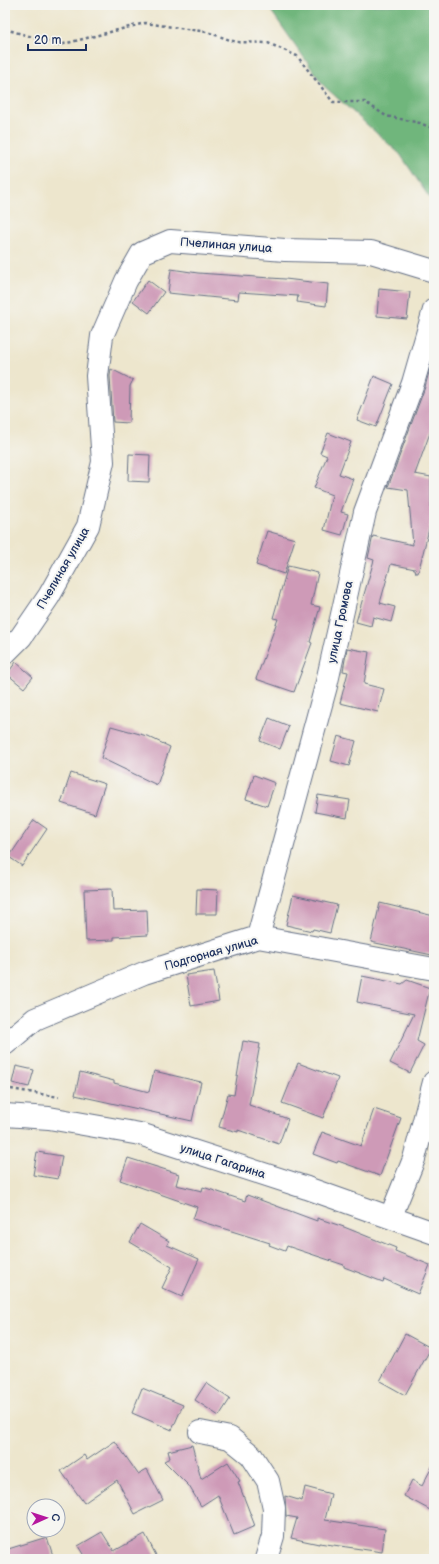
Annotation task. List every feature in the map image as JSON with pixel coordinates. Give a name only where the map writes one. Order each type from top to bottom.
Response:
[{"type":"street","name":"Пчелиная улица","points":[[5,653],[21,637],[49,596],[88,526],[103,462],[97,376],[102,336],[112,310],[126,281],[142,254],[170,241],[285,250],[371,252],[434,271]]},
{"type":"street","name":"улица Громова","points":[[258,937],[326,686],[364,512],[413,383],[434,310]]},
{"type":"street","name":"Подгорная улица","points":[[5,1044],[35,1019],[122,982],[144,973],[258,937],[434,969]]},
{"type":"street","points":[[391,1216],[414,1159],[434,1082]]},
{"type":"street","name":"улица Гагарина","points":[[5,1115],[49,1118],[140,1134],[391,1216],[434,1233]]},
{"type":"street","points":[[200,1432],[230,1438],[251,1455],[268,1481],[274,1508],[274,1515],[273,1536],[266,1559]]},
{"type":"path","points":[[5,29],[60,45],[144,23],[206,32],[236,42],[268,43],[297,56],[333,102],[365,102],[386,116],[420,123],[434,129]]},
{"type":"green space","points":[[267,5],[434,5],[434,198],[429,197],[400,154],[324,86]]},
{"type":"building","points":[[171,269],[198,273],[285,279],[328,284],[326,306],[297,302],[298,296],[239,292],[238,300],[168,293]]},
{"type":"building","points":[[148,280],[164,292],[149,313],[133,301]]},
{"type":"building","points":[[379,289],[410,292],[407,319],[377,316]]},
{"type":"building","points":[[432,361],[434,362],[434,422],[415,474],[431,477],[431,521],[418,573],[416,573],[415,569],[391,564],[380,603],[395,607],[391,622],[373,617],[371,626],[356,622],[374,560],[368,558],[373,536],[413,545],[408,490],[388,487],[425,387]]},
{"type":"building","points":[[111,369],[133,380],[130,386],[129,423],[113,422],[110,376]]},
{"type":"building","points":[[374,376],[393,384],[376,427],[357,420]]},
{"type":"building","points":[[328,433],[351,442],[339,474],[353,479],[341,512],[348,514],[342,535],[324,530],[332,495],[314,488],[327,456],[320,453]]},
{"type":"building","points":[[129,454],[150,455],[149,482],[128,481]]},
{"type":"building","points":[[267,531],[295,539],[284,574],[256,565]]},
{"type":"building","points":[[288,566],[318,573],[311,605],[320,607],[310,642],[312,643],[294,692],[256,679],[278,619],[273,618]]},
{"type":"building","points":[[347,648],[369,652],[364,684],[384,689],[378,712],[340,703],[348,672],[343,671]]},
{"type":"building","points":[[16,662],[33,677],[24,688],[7,674]]},
{"type":"building","points":[[269,718],[289,726],[280,749],[260,741]]},
{"type":"building","points":[[111,726],[147,736],[170,747],[157,785],[101,758]]},
{"type":"building","points":[[338,736],[356,741],[349,766],[331,761]]},
{"type":"building","points":[[71,773],[105,784],[95,814],[61,803]]},
{"type":"building","points":[[254,775],[275,783],[267,806],[246,799]]},
{"type":"building","points":[[318,795],[350,800],[347,818],[315,812]]},
{"type":"building","points":[[34,820],[47,829],[22,866],[9,857]]},
{"type":"building","points":[[112,889],[113,911],[147,910],[148,935],[114,937],[114,940],[86,941],[84,890]]},
{"type":"building","points":[[197,889],[218,890],[217,914],[196,914]]},
{"type":"building","points":[[293,895],[337,905],[330,933],[313,929],[312,931],[286,925]]},
{"type":"building","points":[[380,903],[434,916],[434,946],[432,955],[371,942]]},
{"type":"building","points":[[214,971],[219,1001],[191,1006],[186,975]]},
{"type":"building","points":[[362,976],[402,984],[407,980],[430,988],[417,1041],[424,1045],[410,1073],[390,1063],[414,1014],[357,1002]]},
{"type":"building","points":[[243,1041],[260,1044],[249,1105],[288,1119],[279,1144],[238,1130],[238,1132],[219,1127],[228,1094],[234,1095]]},
{"type":"building","points":[[298,1063],[338,1078],[323,1118],[282,1103]]},
{"type":"building","points":[[16,1066],[34,1070],[29,1087],[12,1083]]},
{"type":"building","points":[[154,1071],[201,1082],[192,1121],[75,1095],[80,1072],[149,1092]]},
{"type":"building","points":[[374,1109],[401,1118],[380,1176],[313,1154],[322,1132],[361,1146]]},
{"type":"building","points":[[37,1152],[62,1156],[58,1179],[33,1175]]},
{"type":"building","points":[[128,1158],[179,1174],[176,1185],[202,1191],[203,1187],[245,1201],[247,1195],[317,1221],[317,1218],[344,1227],[396,1248],[395,1251],[430,1265],[418,1294],[384,1279],[383,1282],[344,1267],[344,1265],[287,1246],[285,1251],[269,1245],[270,1243],[193,1219],[197,1207],[120,1180]]},
{"type":"building","points":[[140,1224],[169,1241],[167,1245],[199,1259],[182,1297],[162,1288],[172,1267],[130,1242]]},
{"type":"building","points":[[405,1334],[431,1348],[405,1395],[380,1381]]},
{"type":"building","points":[[206,1383],[230,1399],[219,1416],[195,1400]]},
{"type":"building","points":[[142,1388],[183,1405],[172,1430],[132,1413]]},
{"type":"building","points":[[115,1441],[138,1474],[147,1469],[163,1500],[135,1514],[117,1480],[84,1503],[61,1471],[84,1455],[87,1460]]},
{"type":"building","points":[[192,1445],[201,1479],[228,1462],[240,1481],[238,1482],[255,1526],[234,1535],[218,1495],[201,1506],[189,1486],[164,1461],[170,1458],[168,1451]]},
{"type":"building","points":[[434,1463],[434,1501],[430,1510],[404,1496],[412,1480],[422,1486]]},
{"type":"building","points":[[305,1487],[331,1494],[325,1520],[385,1529],[382,1552],[319,1544],[291,1538],[297,1518],[286,1516],[285,1496],[302,1501]]},
{"type":"building","points":[[102,1532],[114,1551],[145,1534],[158,1559],[86,1559],[78,1546]]},
{"type":"building","points":[[47,1538],[54,1559],[5,1559],[5,1550]]}]
